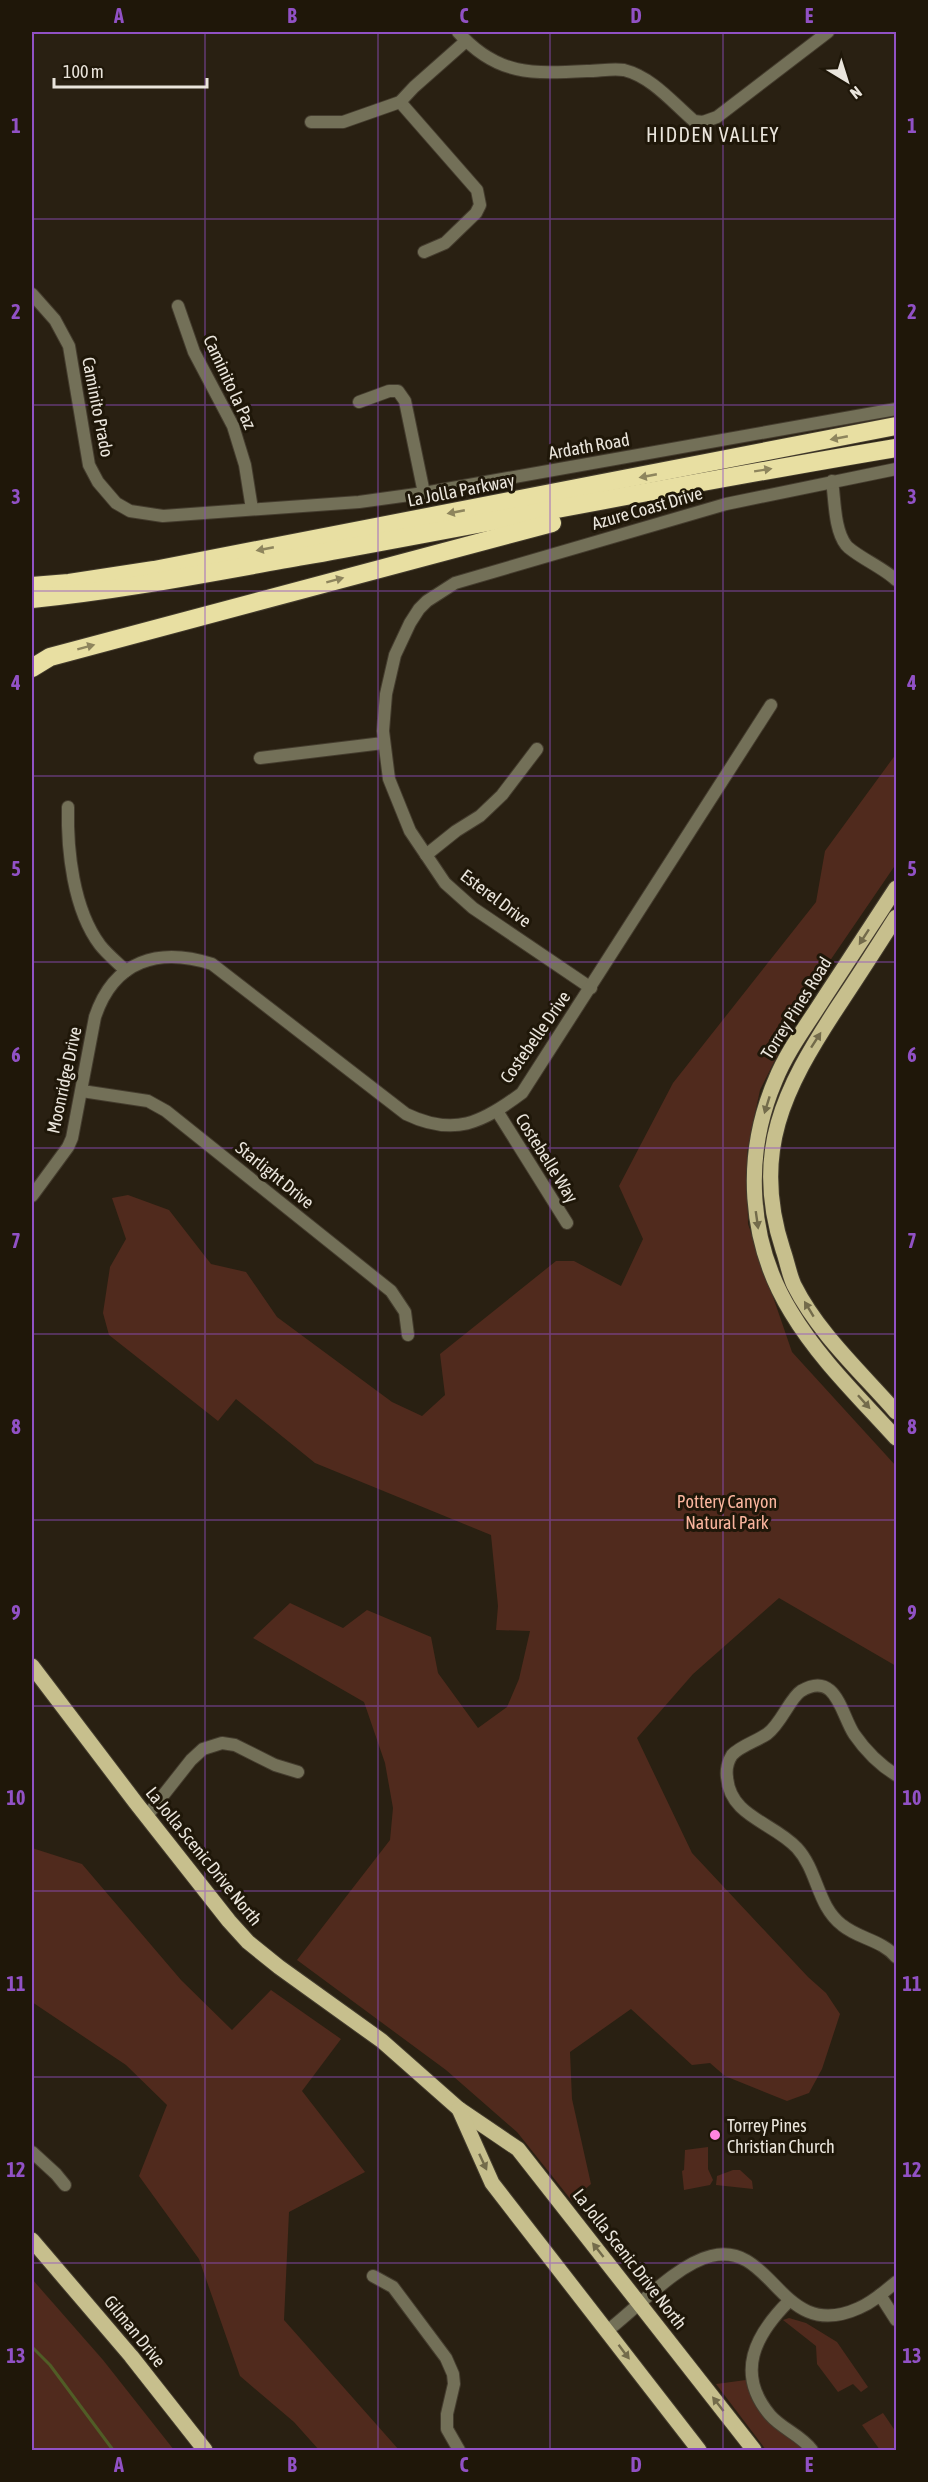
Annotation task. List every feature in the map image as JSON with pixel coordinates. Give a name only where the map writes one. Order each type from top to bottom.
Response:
[{"type":"highway","name":"La Jolla Parkway","points":[[32,586],[143,572],[897,426]]},
{"type":"highway","name":"La Jolla Parkway","points":[[32,599],[105,591],[217,573],[706,481],[897,448]]},
{"type":"highway","points":[[32,668],[50,657],[706,481]]},
{"type":"main road","name":"Torrey Pines Road","points":[[897,888],[793,1046],[776,1079],[760,1127],[754,1162],[754,1200],[760,1240],[777,1287],[791,1313],[831,1366],[897,1438]]},
{"type":"main road","name":"Torrey Pines Road","points":[[897,917],[806,1056],[789,1088],[774,1135],[770,1172],[775,1227],[794,1284],[815,1318],[897,1412]]},
{"type":"main road","name":"La Jolla Scenic Drive North","points":[[32,1666],[146,1816],[248,1942],[382,2041],[459,2109],[518,2149],[754,2451]]},
{"type":"main road","name":"La Jolla Scenic Drive North","points":[[459,2109],[492,2183],[699,2451]]},
{"type":"main road","name":"Gilman Drive","points":[[32,2240],[108,2328],[205,2451]]},
{"type":"street","points":[[311,122],[343,122],[400,102],[462,36],[476,50],[502,66],[521,71],[541,74],[622,69],[650,82],[694,121],[704,122],[717,117],[828,32]]},
{"type":"street","points":[[400,102],[477,190],[480,201],[476,213],[445,243],[424,252]]},
{"type":"street","name":"Caminito Prado","points":[[32,294],[55,320],[69,346],[89,465],[98,482],[116,503],[130,512],[163,516],[286,506]]},
{"type":"street","name":"Caminito la Paz","points":[[178,306],[194,352],[232,426],[245,465],[252,509]]},
{"type":"street","points":[[359,402],[389,391],[398,391],[405,401],[424,493]]},
{"type":"street","name":"Ardath Road","points":[[286,506],[359,502],[424,493],[897,409]]},
{"type":"street","name":"Azure Coast Drive","points":[[418,609],[455,583],[726,504],[897,469]]},
{"type":"street","points":[[832,481],[840,532],[847,546],[887,570],[897,580]]},
{"type":"street","name":"Esterel Drive","points":[[418,609],[395,655],[386,694],[383,743],[389,779],[410,831],[445,883],[473,908],[591,988]]},
{"type":"street","name":"Costebelle Drive","points":[[126,971],[152,958],[171,956],[190,957],[212,964],[406,1114],[419,1120],[448,1127],[469,1124],[497,1111],[522,1093],[771,705]]},
{"type":"street","points":[[260,758],[383,743]]},
{"type":"street","points":[[426,855],[456,831],[480,816],[502,795],[537,749]]},
{"type":"street","points":[[69,807],[68,836],[75,884],[89,925],[100,945],[126,971]]},
{"type":"street","name":"Moonridge Drive","points":[[32,1196],[68,1147],[72,1138],[95,1017],[101,998],[116,979],[126,971]]},
{"type":"street","name":"Starlight Drive","points":[[82,1091],[148,1101],[166,1111],[391,1291],[405,1312],[408,1335]]},
{"type":"street","name":"Costebelle Way","points":[[497,1111],[567,1223]]},
{"type":"street","points":[[896,1954],[887,1947],[843,1926],[824,1906],[812,1870],[798,1849],[784,1837],[739,1808],[728,1790],[726,1770],[733,1755],[769,1733],[782,1720],[799,1692],[817,1686],[827,1688],[836,1695],[854,1734],[878,1762],[897,1775]]},
{"type":"street","points":[[146,1816],[191,1760],[203,1749],[222,1743],[235,1745],[275,1765],[298,1772]]},
{"type":"street","points":[[32,2152],[65,2185]]},
{"type":"street","points":[[607,2331],[695,2262],[708,2256],[726,2254],[740,2257],[755,2265],[789,2301],[813,2312],[839,2314],[856,2310],[897,2282]]},
{"type":"street","points":[[373,2276],[393,2288],[446,2358],[453,2374],[454,2384],[447,2414],[447,2429],[459,2451]]},
{"type":"street","points":[[880,2295],[897,2320]]},
{"type":"street","points":[[789,2301],[772,2318],[760,2335],[751,2378],[754,2391],[771,2416],[802,2439],[813,2451]]},
{"type":"green space","name":"Pottery Canyon Natural Park","points":[[896,754],[896,864],[810,990],[760,1090],[747,1152],[748,1224],[792,1352],[896,1466],[896,1666],[779,1598],[693,1674],[637,1738],[692,1853],[808,1977],[826,1993],[840,2014],[822,2069],[809,2093],[787,2101],[725,2076],[710,2063],[692,2065],[631,2009],[570,2052],[572,2099],[591,2184],[572,2201],[517,2132],[446,2070],[297,1960],[390,1840],[393,1808],[385,1763],[364,1702],[253,1638],[290,1603],[343,1628],[367,1610],[431,1637],[438,1673],[478,1728],[507,1707],[519,1679],[530,1631],[496,1630],[498,1606],[491,1535],[315,1463],[236,1399],[218,1421],[109,1335],[103,1313],[110,1267],[126,1239],[112,1198],[128,1195],[169,1210],[211,1264],[246,1272],[277,1317],[392,1402],[422,1416],[445,1395],[440,1354],[556,1261],[574,1261],[621,1286],[643,1239],[619,1186],[673,1083],[816,902],[825,851]]},
{"type":"green space","points":[[32,1848],[82,1864],[181,1980],[232,2030],[271,1990],[341,2039],[302,2091],[365,2172],[289,2212],[284,2320],[399,2450],[319,2450],[294,2422],[240,2376],[199,2259],[139,2176],[167,2105],[126,2065],[32,2002]]},
{"type":"green space","points":[[708,2147],[708,2169],[713,2180],[710,2185],[684,2190],[682,2171],[684,2170],[685,2150]]},
{"type":"green space","points":[[740,2170],[752,2181],[753,2189],[716,2185],[717,2176]]},
{"type":"green space","points":[[32,2279],[103,2360],[174,2450],[32,2450]]},
{"type":"green space","points":[[789,2318],[806,2323],[837,2342],[868,2387],[861,2392],[853,2384],[838,2392],[817,2364],[816,2346],[783,2320]]},
{"type":"green space","points":[[746,2380],[756,2404],[770,2420],[805,2450],[766,2450],[716,2384]]},
{"type":"green space","points":[[883,2413],[896,2432],[896,2450],[880,2450],[862,2425]]},
{"type":"waterway","points":[[32,2347],[50,2365],[113,2450]]},
{"type":"place","name":"Torrey Pines Christian Church","points":[[715,2135]]},
{"type":"district","name":"HIDDEN VALLEY","points":[[713,134]]}]
